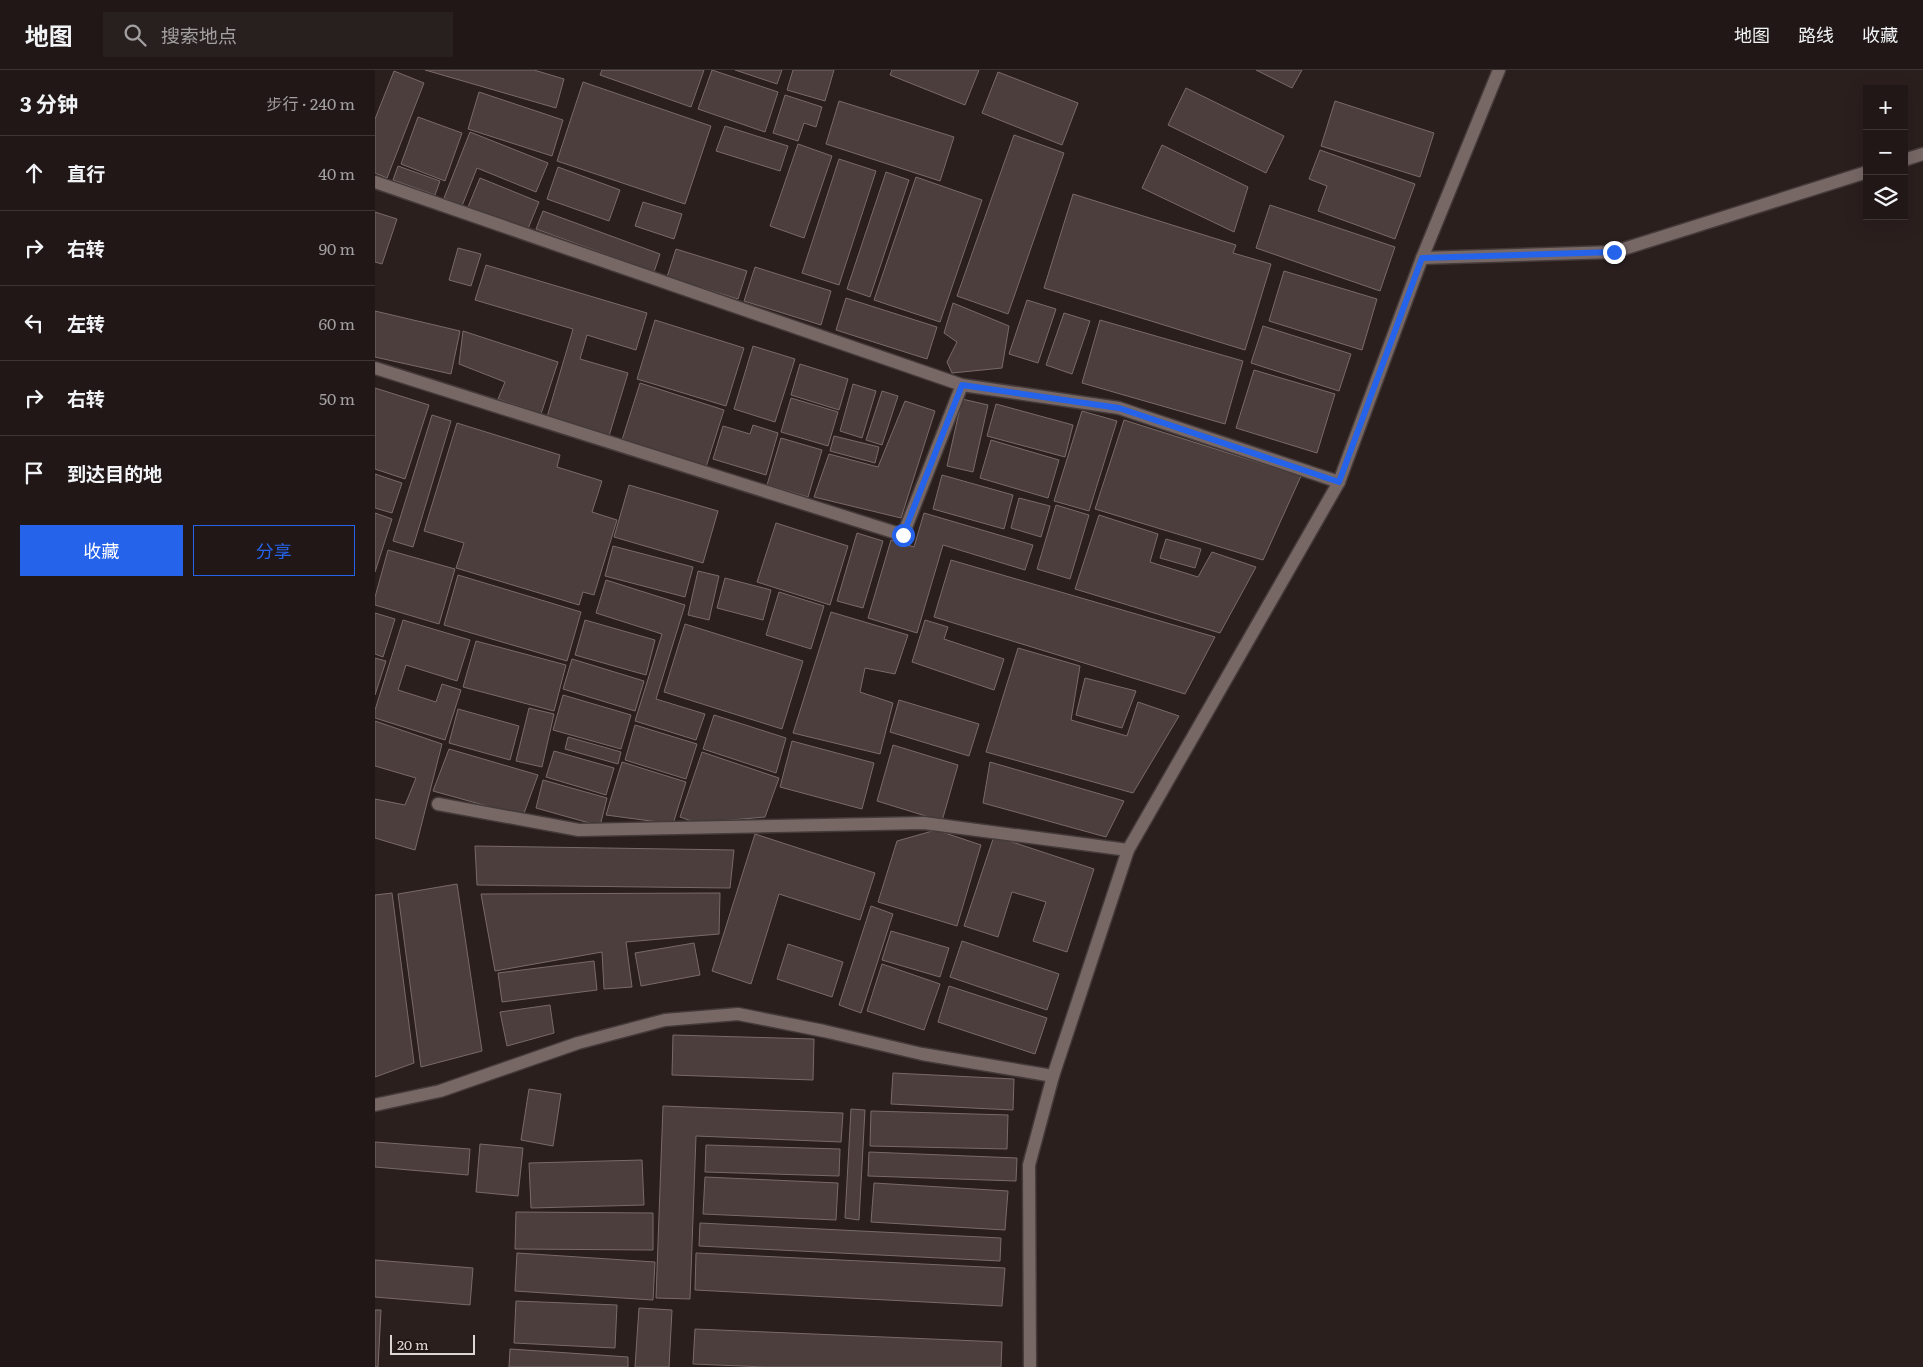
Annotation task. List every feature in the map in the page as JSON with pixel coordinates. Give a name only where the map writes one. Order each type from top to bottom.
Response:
[{"type":"street","points":[[1030,1367],[1029,1165],[1053,1076],[1128,850],[1339,482],[1422,258],[1499,70]]},
{"type":"street","points":[[1908,159],[1923,154]]},
{"type":"street","points":[[1422,258],[1614,252],[1863,173]]},
{"type":"street","points":[[375,182],[962,385],[1119,408],[1339,482]]},
{"type":"street","points":[[375,368],[903,535],[962,385]]},
{"type":"street","points":[[438,804],[579,830],[924,823],[1128,850]]},
{"type":"street","points":[[375,1105],[440,1091],[578,1043],[665,1020],[738,1014],[824,1031],[922,1054],[1053,1076]]},
{"type":"building","points":[[425,70],[534,70],[564,79],[556,108]]},
{"type":"building","points":[[602,70],[704,70],[691,107],[600,75]]},
{"type":"building","points":[[712,70],[778,92],[765,132],[698,109]]},
{"type":"building","points":[[735,70],[782,70],[777,84]]},
{"type":"building","points":[[793,70],[834,70],[825,101],[787,90]]},
{"type":"building","points":[[892,70],[979,70],[965,105],[890,75]]},
{"type":"building","points":[[1256,70],[1302,70],[1292,88]]},
{"type":"building","points":[[394,71],[424,83],[387,178],[375,173],[375,119]]},
{"type":"building","points":[[998,72],[1078,103],[1062,145],[982,113]]},
{"type":"building","points":[[583,82],[711,126],[685,204],[557,161]]},
{"type":"building","points":[[1186,88],[1284,136],[1266,173],[1168,125]]},
{"type":"building","points":[[479,92],[563,120],[552,156],[468,129]]},
{"type":"building","points":[[785,95],[822,107],[816,127],[804,123],[798,141],[773,133]]},
{"type":"building","points":[[839,101],[954,137],[940,181],[826,144]]},
{"type":"building","points":[[1335,101],[1434,133],[1420,177],[1321,146]]},
{"type":"building","points":[[418,117],[462,133],[445,181],[401,164]]},
{"type":"building","points":[[725,126],[788,146],[780,171],[716,151]]},
{"type":"building","points":[[470,132],[548,163],[536,192],[477,168],[462,206],[444,198]]},
{"type":"building","points":[[1014,135],[1064,153],[1008,314],[957,296]]},
{"type":"building","points":[[798,144],[832,156],[804,238],[770,226]]},
{"type":"building","points":[[1162,145],[1248,187],[1234,232],[1142,188]]},
{"type":"building","points":[[1320,150],[1415,184],[1395,239],[1318,211],[1327,186],[1309,179]]},
{"type":"building","points":[[839,159],[876,171],[839,285],[802,273]]},
{"type":"building","points":[[398,166],[440,181],[435,195],[393,180]]},
{"type":"building","points":[[558,167],[620,190],[609,221],[547,199]]},
{"type":"building","points":[[886,172],[909,180],[870,297],[847,289]]},
{"type":"building","points":[[916,177],[982,200],[940,322],[874,300]]},
{"type":"building","points":[[480,178],[539,202],[527,231],[468,207]]},
{"type":"building","points":[[1073,194],[1236,245],[1233,253],[1271,264],[1245,350],[1044,288]]},
{"type":"building","points":[[643,202],[682,214],[674,239],[635,226]]},
{"type":"building","points":[[1270,205],[1395,247],[1380,291],[1256,248]]},
{"type":"building","points":[[543,211],[660,254],[654,272],[536,229]]},
{"type":"building","points":[[375,212],[397,219],[382,264],[375,262]]},
{"type":"building","points":[[458,248],[481,254],[471,286],[449,280]]},
{"type":"building","points":[[676,249],[747,271],[738,299],[667,277]]},
{"type":"building","points":[[486,265],[647,313],[636,350],[587,335],[580,359],[628,373],[609,436],[547,417],[573,329],[475,300]]},
{"type":"building","points":[[755,267],[831,291],[821,325],[744,301]]},
{"type":"building","points":[[1284,271],[1377,299],[1362,350],[1269,321]]},
{"type":"building","points":[[846,298],[937,327],[927,359],[836,330]]},
{"type":"building","points":[[1027,300],[1056,309],[1038,363],[1009,354]]},
{"type":"building","points":[[953,303],[1009,326],[1002,368],[952,373],[947,362],[957,342],[944,333]]},
{"type":"building","points":[[375,311],[460,331],[451,374],[375,357]]},
{"type":"building","points":[[1064,313],[1090,321],[1072,374],[1046,365]]},
{"type":"building","points":[[655,320],[744,348],[726,406],[637,379]]},
{"type":"building","points":[[1100,320],[1243,361],[1225,424],[1082,383]]},
{"type":"building","points":[[1263,326],[1351,354],[1339,391],[1251,363]]},
{"type":"building","points":[[463,331],[558,362],[541,414],[498,399],[505,382],[459,364]]},
{"type":"building","points":[[753,346],[795,359],[775,422],[734,409]]},
{"type":"building","points":[[800,364],[848,379],[839,410],[791,395]]},
{"type":"building","points":[[1254,370],[1335,394],[1317,453],[1236,428]]},
{"type":"building","points":[[640,383],[724,410],[706,467],[622,440]]},
{"type":"building","points":[[853,384],[876,391],[862,438],[840,431]]},
{"type":"building","points":[[375,388],[429,405],[405,479],[375,469]]},
{"type":"building","points":[[882,391],[898,396],[882,445],[866,440]]},
{"type":"building","points":[[791,398],[838,412],[828,446],[781,432]]},
{"type":"building","points":[[962,399],[988,405],[973,472],[947,466]]},
{"type":"building","points":[[905,401],[935,411],[901,518],[814,497],[829,454],[878,467]]},
{"type":"building","points":[[996,404],[1073,425],[1065,457],[987,436]]},
{"type":"building","points":[[1082,411],[1117,421],[1089,511],[1054,501]]},
{"type":"building","points":[[432,415],[451,421],[413,547],[393,541]]},
{"type":"building","points":[[1124,420],[1301,476],[1263,560],[1095,509]]},
{"type":"building","points":[[457,423],[560,455],[557,467],[602,481],[592,512],[617,520],[594,595],[583,592],[579,605],[456,568],[464,543],[424,531]]},
{"type":"building","points":[[753,425],[778,433],[766,475],[713,459],[723,426],[750,434]]},
{"type":"building","points":[[834,436],[879,447],[875,463],[830,451]]},
{"type":"building","points":[[781,438],[822,450],[808,497],[767,485]]},
{"type":"building","points":[[991,440],[1059,460],[1048,498],[980,478]]},
{"type":"building","points":[[375,474],[402,483],[392,513],[375,508]]},
{"type":"building","points":[[942,475],[1013,495],[1004,529],[933,509]]},
{"type":"building","points":[[629,485],[718,511],[703,563],[614,537]]},
{"type":"building","points":[[1019,498],[1050,506],[1041,537],[1011,528]]},
{"type":"building","points":[[1056,505],[1089,515],[1070,579],[1037,569]]},
{"type":"building","points":[[375,513],[392,519],[375,572]]},
{"type":"building","points":[[924,513],[1033,545],[1025,570],[943,545],[917,633],[868,618],[891,540],[914,547]]},
{"type":"building","points":[[1099,515],[1158,534],[1150,562],[1198,577],[1212,552],[1256,567],[1220,633],[1075,589]]},
{"type":"building","points":[[776,523],[848,546],[830,605],[757,582]]},
{"type":"building","points":[[857,533],[883,541],[863,608],[837,601]]},
{"type":"building","points":[[1166,539],[1201,549],[1195,568],[1160,558]]},
{"type":"building","points":[[613,546],[693,567],[685,597],[605,576]]},
{"type":"building","points":[[388,550],[455,569],[439,624],[375,605],[375,597]]},
{"type":"building","points":[[951,560],[1215,637],[1185,694],[934,617]]},
{"type":"building","points":[[698,571],[719,576],[709,620],[688,615]]},
{"type":"building","points":[[458,575],[581,612],[567,661],[444,625]]},
{"type":"building","points":[[725,578],[771,590],[763,620],[717,608]]},
{"type":"building","points":[[606,580],[685,605],[656,699],[705,714],[696,740],[635,721],[662,634],[596,613]]},
{"type":"building","points":[[779,592],[824,606],[811,649],[766,635]]},
{"type":"building","points":[[831,612],[908,635],[895,674],[865,668],[860,692],[893,703],[880,754],[793,733]]},
{"type":"building","points":[[375,613],[395,619],[383,657],[375,654]]},
{"type":"building","points":[[403,620],[470,640],[457,681],[406,665],[398,690],[436,702],[442,684],[461,690],[445,740],[375,718],[375,710]]},
{"type":"building","points":[[585,620],[655,640],[646,675],[575,655]]},
{"type":"building","points":[[925,620],[948,627],[944,639],[1004,659],[994,690],[912,662]]},
{"type":"building","points":[[685,624],[803,661],[782,729],[664,692]]},
{"type":"building","points":[[476,641],[566,665],[554,711],[463,687]]},
{"type":"building","points":[[1018,648],[1080,666],[1071,720],[1127,736],[1138,702],[1179,716],[1133,793],[986,752]]},
{"type":"building","points":[[375,658],[386,661],[375,695]]},
{"type":"building","points":[[572,659],[644,681],[635,711],[563,689]]},
{"type":"building","points":[[1085,678],[1136,691],[1122,728],[1076,715]]},
{"type":"building","points":[[563,695],[631,715],[621,749],[553,730]]},
{"type":"building","points":[[899,700],[979,724],[969,756],[890,732]]},
{"type":"building","points":[[529,708],[554,714],[542,767],[516,761]]},
{"type":"building","points":[[458,709],[519,726],[510,760],[449,743]]},
{"type":"building","points":[[714,715],[786,738],[776,773],[703,749]]},
{"type":"building","points":[[375,721],[442,744],[415,850],[375,838],[375,799],[405,805],[416,778],[375,766]]},
{"type":"building","points":[[635,725],[697,744],[686,779],[625,760]]},
{"type":"building","points":[[568,737],[621,752],[618,764],[565,749]]},
{"type":"building","points":[[792,741],[874,763],[862,809],[780,787]]},
{"type":"building","points":[[893,745],[958,765],[942,821],[877,801]]},
{"type":"building","points":[[449,749],[538,775],[523,816],[433,791]]},
{"type":"building","points":[[554,751],[614,768],[606,795],[546,777]]},
{"type":"building","points":[[702,752],[779,778],[765,817],[697,823],[680,817]]},
{"type":"building","points":[[622,762],[686,782],[673,824],[606,815]]},
{"type":"building","points":[[990,762],[1124,801],[1106,837],[983,803]]},
{"type":"building","points":[[543,780],[607,798],[600,826],[536,808]]},
{"type":"building","points":[[936,830],[981,845],[957,926],[878,902],[897,841]]},
{"type":"building","points":[[755,834],[875,873],[860,920],[779,894],[751,984],[712,971]]},
{"type":"building","points":[[994,836],[1094,869],[1067,952],[1033,941],[1046,902],[1012,892],[998,937],[964,926]]},
{"type":"building","points":[[475,846],[734,850],[730,888],[477,885]]},
{"type":"building","points":[[457,884],[482,1051],[421,1067],[398,894]]},
{"type":"building","points":[[392,893],[414,1063],[375,1077],[375,895]]},
{"type":"building","points":[[720,893],[719,934],[626,942],[632,987],[604,989],[602,952],[495,971],[481,894]]},
{"type":"building","points":[[871,906],[893,914],[861,1013],[839,1005]]},
{"type":"building","points":[[891,931],[949,948],[940,977],[882,960]]},
{"type":"building","points":[[962,941],[1059,974],[1047,1010],[950,977]]},
{"type":"building","points":[[694,943],[700,975],[641,986],[635,953]]},
{"type":"building","points":[[788,944],[843,962],[832,997],[777,979]]},
{"type":"building","points":[[594,961],[597,990],[502,1002],[498,973]]},
{"type":"building","points":[[882,964],[940,984],[924,1030],[867,1011]]},
{"type":"building","points":[[949,986],[1047,1018],[1035,1054],[938,1022]]},
{"type":"building","points":[[550,1005],[554,1033],[507,1046],[500,1012]]},
{"type":"building","points":[[673,1035],[814,1039],[813,1080],[672,1075]]},
{"type":"building","points":[[893,1073],[1014,1079],[1013,1110],[891,1104]]},
{"type":"building","points":[[529,1089],[561,1094],[553,1146],[521,1140]]},
{"type":"building","points":[[663,1106],[843,1113],[841,1142],[696,1136],[690,1299],[656,1298]]},
{"type":"building","points":[[851,1109],[865,1110],[859,1220],[845,1218]]},
{"type":"building","points":[[871,1111],[1008,1115],[1007,1149],[870,1146]]},
{"type":"building","points":[[375,1142],[470,1149],[468,1175],[375,1167]]},
{"type":"building","points":[[480,1144],[523,1148],[518,1196],[476,1192]]},
{"type":"building","points":[[706,1145],[840,1149],[839,1176],[705,1172]]},
{"type":"building","points":[[869,1152],[1017,1158],[1016,1181],[868,1176]]},
{"type":"building","points":[[642,1160],[644,1205],[531,1208],[529,1163]]},
{"type":"building","points":[[705,1177],[838,1183],[836,1220],[703,1214]]},
{"type":"building","points":[[874,1183],[1008,1191],[1005,1230],[871,1222]]},
{"type":"building","points":[[516,1212],[653,1213],[653,1250],[515,1249]]},
{"type":"building","points":[[700,1223],[1001,1238],[1000,1261],[699,1246]]},
{"type":"building","points":[[517,1253],[655,1262],[653,1300],[515,1291]]},
{"type":"building","points":[[696,1253],[1005,1268],[1002,1306],[695,1290]]},
{"type":"building","points":[[375,1260],[473,1268],[470,1305],[375,1297]]},
{"type":"building","points":[[516,1301],[617,1305],[615,1348],[514,1343]]},
{"type":"building","points":[[639,1308],[672,1310],[669,1367],[635,1367]]},
{"type":"building","points":[[375,1310],[381,1310],[378,1367],[375,1367]]},
{"type":"building","points":[[695,1329],[1002,1342],[1001,1367],[765,1367],[693,1364]]},
{"type":"building","points":[[510,1349],[628,1357],[628,1367],[509,1367]]},
{"type":"route","points":[[903,535],[962,385],[1119,408],[1339,482],[1422,258],[1614,252]]}]
